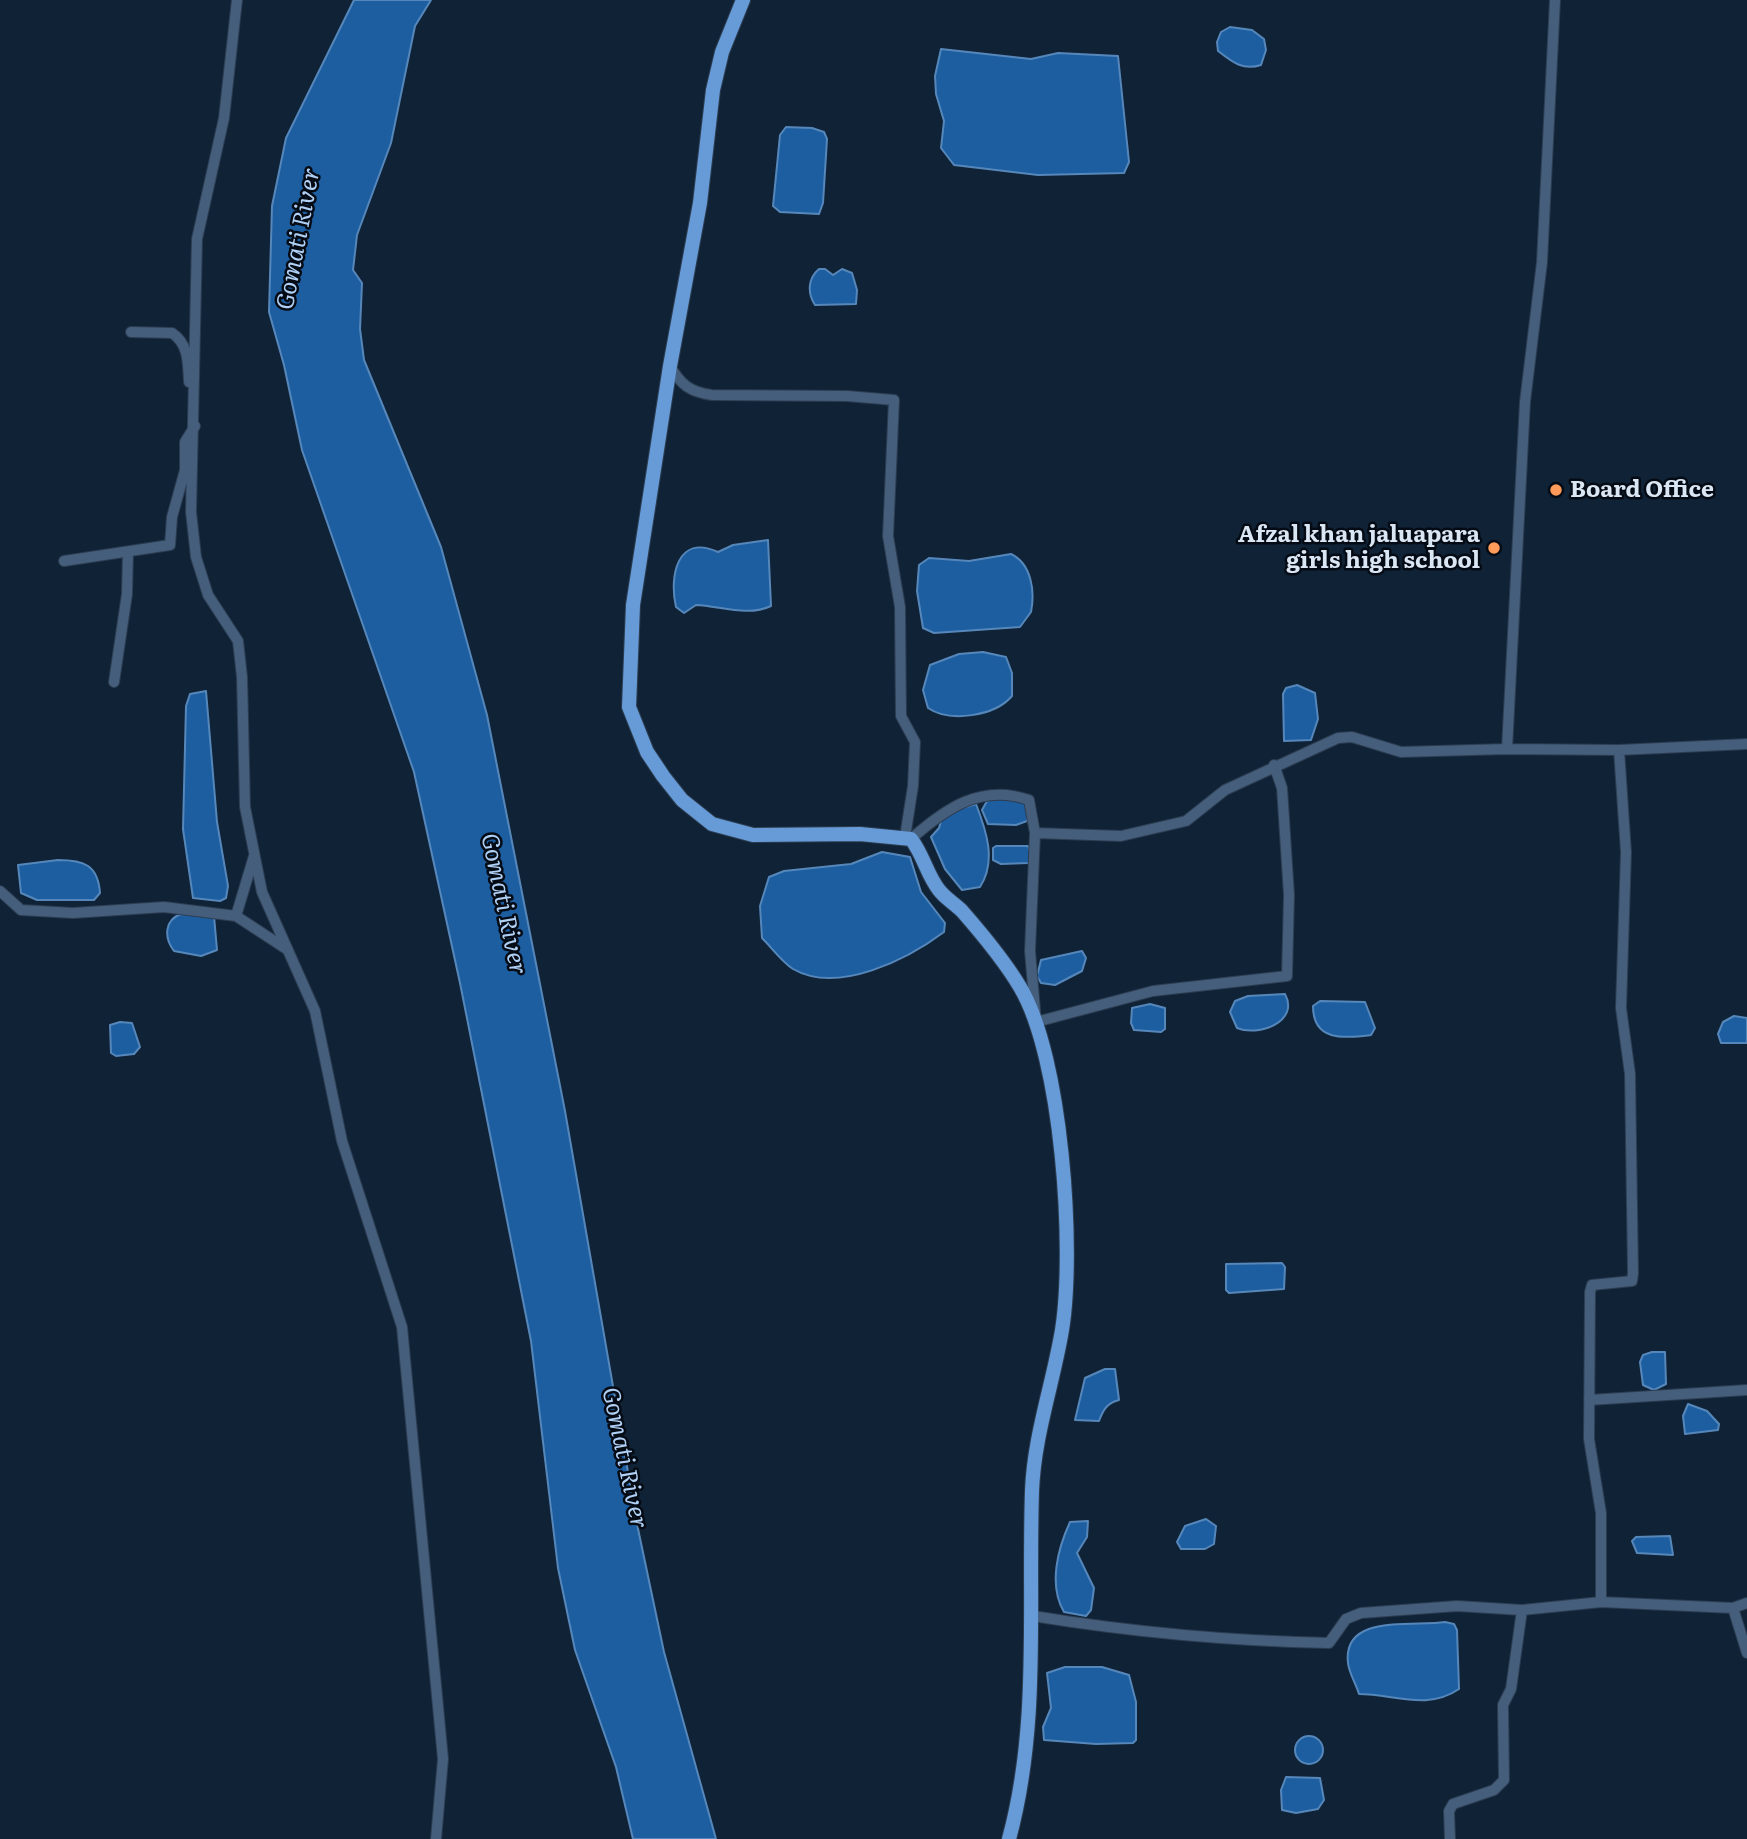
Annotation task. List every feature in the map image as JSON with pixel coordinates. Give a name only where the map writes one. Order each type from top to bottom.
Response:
[{"type":"main road","points":[[743,0],[722,52],[713,90],[700,203],[670,366],[633,605],[629,707],[648,752],[681,800],[712,824],[753,835],[908,838],[939,890],[985,938],[1020,988],[1036,1022],[1045,1053],[1055,1113],[1068,1279],[1062,1331],[1038,1437],[1032,1488],[1033,1616],[1029,1720],[1021,1784],[1009,1839]]},
{"type":"street","points":[[237,0],[223,118],[197,239],[195,426],[191,512],[196,557],[208,595],[237,641],[242,677],[245,807],[262,892],[315,1011],[342,1141],[402,1327],[443,1759],[436,1839]]},
{"type":"street","points":[[1507,749],[1525,402],[1542,262],[1555,0]]},
{"type":"street","points":[[64,561],[170,545],[172,517],[185,470],[188,371],[183,343],[172,333],[131,332]]},
{"type":"street","points":[[670,366],[684,385],[694,392],[712,395],[847,396],[894,400],[888,537],[900,607],[901,716],[915,742],[908,838]]},
{"type":"street","points":[[187,437],[195,426]]},
{"type":"street","points":[[114,682],[127,594],[128,551]]},
{"type":"street","points":[[1035,833],[1121,836],[1186,821],[1225,790],[1338,738],[1352,737],[1401,752],[1619,750],[1747,744]]},
{"type":"street","points":[[1601,1602],[1601,1513],[1589,1439],[1590,1292],[1592,1285],[1632,1281],[1633,1273],[1630,1074],[1621,1008],[1626,852],[1619,750]]},
{"type":"street","points":[[908,838],[958,802],[1011,795],[1029,800],[1035,833],[1030,951],[1036,1022],[1153,991],[1287,976],[1290,902],[1282,788],[1275,765]]},
{"type":"street","points":[[236,916],[254,853]]},
{"type":"street","points":[[0,891],[21,910],[73,913],[164,907],[236,916],[288,950]]},
{"type":"street","points":[[1588,1400],[1747,1390]]},
{"type":"street","points":[[1033,1616],[1104,1628],[1269,1642],[1329,1643],[1346,1619],[1360,1613],[1457,1606],[1522,1610],[1601,1602],[1733,1608],[1747,1603]]},
{"type":"street","points":[[1733,1608],[1747,1653]]},
{"type":"street","points":[[1450,1839],[1449,1811],[1453,1804],[1494,1790],[1504,1780],[1503,1705],[1511,1689],[1522,1610]]},
{"type":"water","name":"Gomati River","points":[[354,0],[431,0],[415,26],[391,143],[357,235],[353,270],[362,283],[360,329],[364,360],[441,547],[487,715],[565,1111],[637,1524],[664,1652],[716,1839],[633,1839],[616,1767],[575,1650],[558,1568],[531,1341],[460,983],[414,772],[302,450],[284,365],[269,312],[272,206],[286,138]]},
{"type":"water","points":[[1230,27],[1252,30],[1264,39],[1266,50],[1261,65],[1243,66],[1218,51],[1217,42],[1221,32]]},
{"type":"water","points":[[941,49],[1031,59],[1058,53],[1118,56],[1129,162],[1124,173],[1038,175],[954,165],[941,148],[944,121],[936,94],[935,76]]},
{"type":"water","points":[[786,127],[812,128],[824,132],[827,139],[823,203],[819,214],[780,212],[773,206],[780,135]]},
{"type":"water","points":[[819,269],[825,269],[833,275],[842,269],[852,273],[857,290],[856,304],[815,305],[810,286]]},
{"type":"water","points":[[768,540],[771,606],[743,611],[696,605],[684,613],[676,607],[675,571],[685,553],[693,548],[718,552],[733,545]]},
{"type":"water","points":[[1011,554],[1024,564],[1032,587],[1031,612],[1020,627],[934,633],[923,628],[917,591],[919,565],[929,558],[969,561]]},
{"type":"water","points":[[983,652],[1006,657],[1012,673],[1012,696],[995,708],[972,715],[948,715],[928,708],[923,690],[930,665],[959,654]]},
{"type":"water","points":[[1297,685],[1315,693],[1318,719],[1311,740],[1284,741],[1283,694],[1286,688]]},
{"type":"water","points":[[206,691],[217,822],[228,886],[226,898],[220,901],[193,898],[183,829],[186,706],[190,694]]},
{"type":"water","points":[[994,798],[1024,802],[1027,821],[1016,825],[988,824],[982,810],[987,801]]},
{"type":"water","points":[[976,804],[986,835],[988,867],[980,887],[962,890],[945,869],[931,837],[939,828],[943,814]]},
{"type":"water","points":[[1028,846],[1032,857],[1028,863],[1001,864],[993,860],[993,848]]},
{"type":"water","points":[[882,852],[910,857],[921,892],[945,923],[944,932],[912,953],[892,962],[851,976],[831,978],[811,976],[793,969],[762,938],[760,906],[769,877],[784,871],[851,864]]},
{"type":"water","points":[[58,860],[82,863],[93,870],[100,893],[94,900],[37,900],[21,893],[18,865]]},
{"type":"water","points":[[181,914],[214,916],[217,950],[201,956],[174,951],[168,941],[167,930],[171,920]]},
{"type":"water","points":[[1082,951],[1086,958],[1082,971],[1055,985],[1041,983],[1037,976],[1041,960]]},
{"type":"water","points":[[1285,994],[1287,1012],[1274,1025],[1255,1030],[1237,1028],[1230,1012],[1235,1001],[1248,996]]},
{"type":"water","points":[[1320,1001],[1365,1002],[1375,1028],[1371,1035],[1341,1037],[1324,1032],[1314,1018],[1313,1006]]},
{"type":"water","points":[[1150,1004],[1165,1008],[1165,1029],[1161,1032],[1134,1030],[1131,1023],[1132,1008]]},
{"type":"water","points":[[1734,1016],[1747,1018],[1747,1043],[1721,1043],[1718,1034],[1723,1022]]},
{"type":"water","points":[[132,1023],[140,1047],[134,1054],[116,1056],[111,1053],[110,1025]]},
{"type":"water","points":[[1282,1263],[1285,1267],[1284,1289],[1229,1293],[1226,1290],[1226,1264]]},
{"type":"water","points":[[1665,1352],[1666,1384],[1654,1390],[1643,1385],[1640,1362],[1643,1355]]},
{"type":"water","points":[[1105,1369],[1115,1369],[1119,1400],[1106,1408],[1099,1421],[1075,1420],[1085,1378]]},
{"type":"water","points":[[1688,1404],[1707,1411],[1719,1424],[1718,1430],[1685,1434],[1683,1416]]},
{"type":"water","points":[[1206,1519],[1216,1526],[1214,1544],[1205,1549],[1181,1549],[1177,1542],[1185,1526]]},
{"type":"water","points":[[1088,1521],[1087,1537],[1077,1553],[1094,1588],[1091,1610],[1086,1616],[1064,1612],[1056,1590],[1056,1567],[1070,1522]]},
{"type":"water","points":[[1670,1536],[1673,1555],[1637,1553],[1632,1541],[1636,1537]]},
{"type":"water","points":[[1445,1622],[1454,1624],[1457,1630],[1459,1689],[1447,1696],[1423,1700],[1359,1694],[1348,1663],[1349,1647],[1356,1636],[1368,1629],[1383,1626]]},
{"type":"water","points":[[1065,1667],[1102,1667],[1129,1675],[1136,1702],[1136,1740],[1133,1743],[1096,1744],[1044,1740],[1043,1727],[1051,1708],[1047,1673]]},
{"type":"water","points":[[1309,1736],[1319,1740],[1323,1750],[1319,1760],[1309,1764],[1299,1760],[1295,1750],[1299,1740]]},
{"type":"water","points":[[1286,1777],[1320,1778],[1324,1800],[1318,1809],[1296,1813],[1282,1810],[1281,1790]]},
{"type":"place","name":"Board Office","points":[[1556,490]]},
{"type":"place","name":"Afzal khan jaluapara girls high school","points":[[1494,548]]}]
